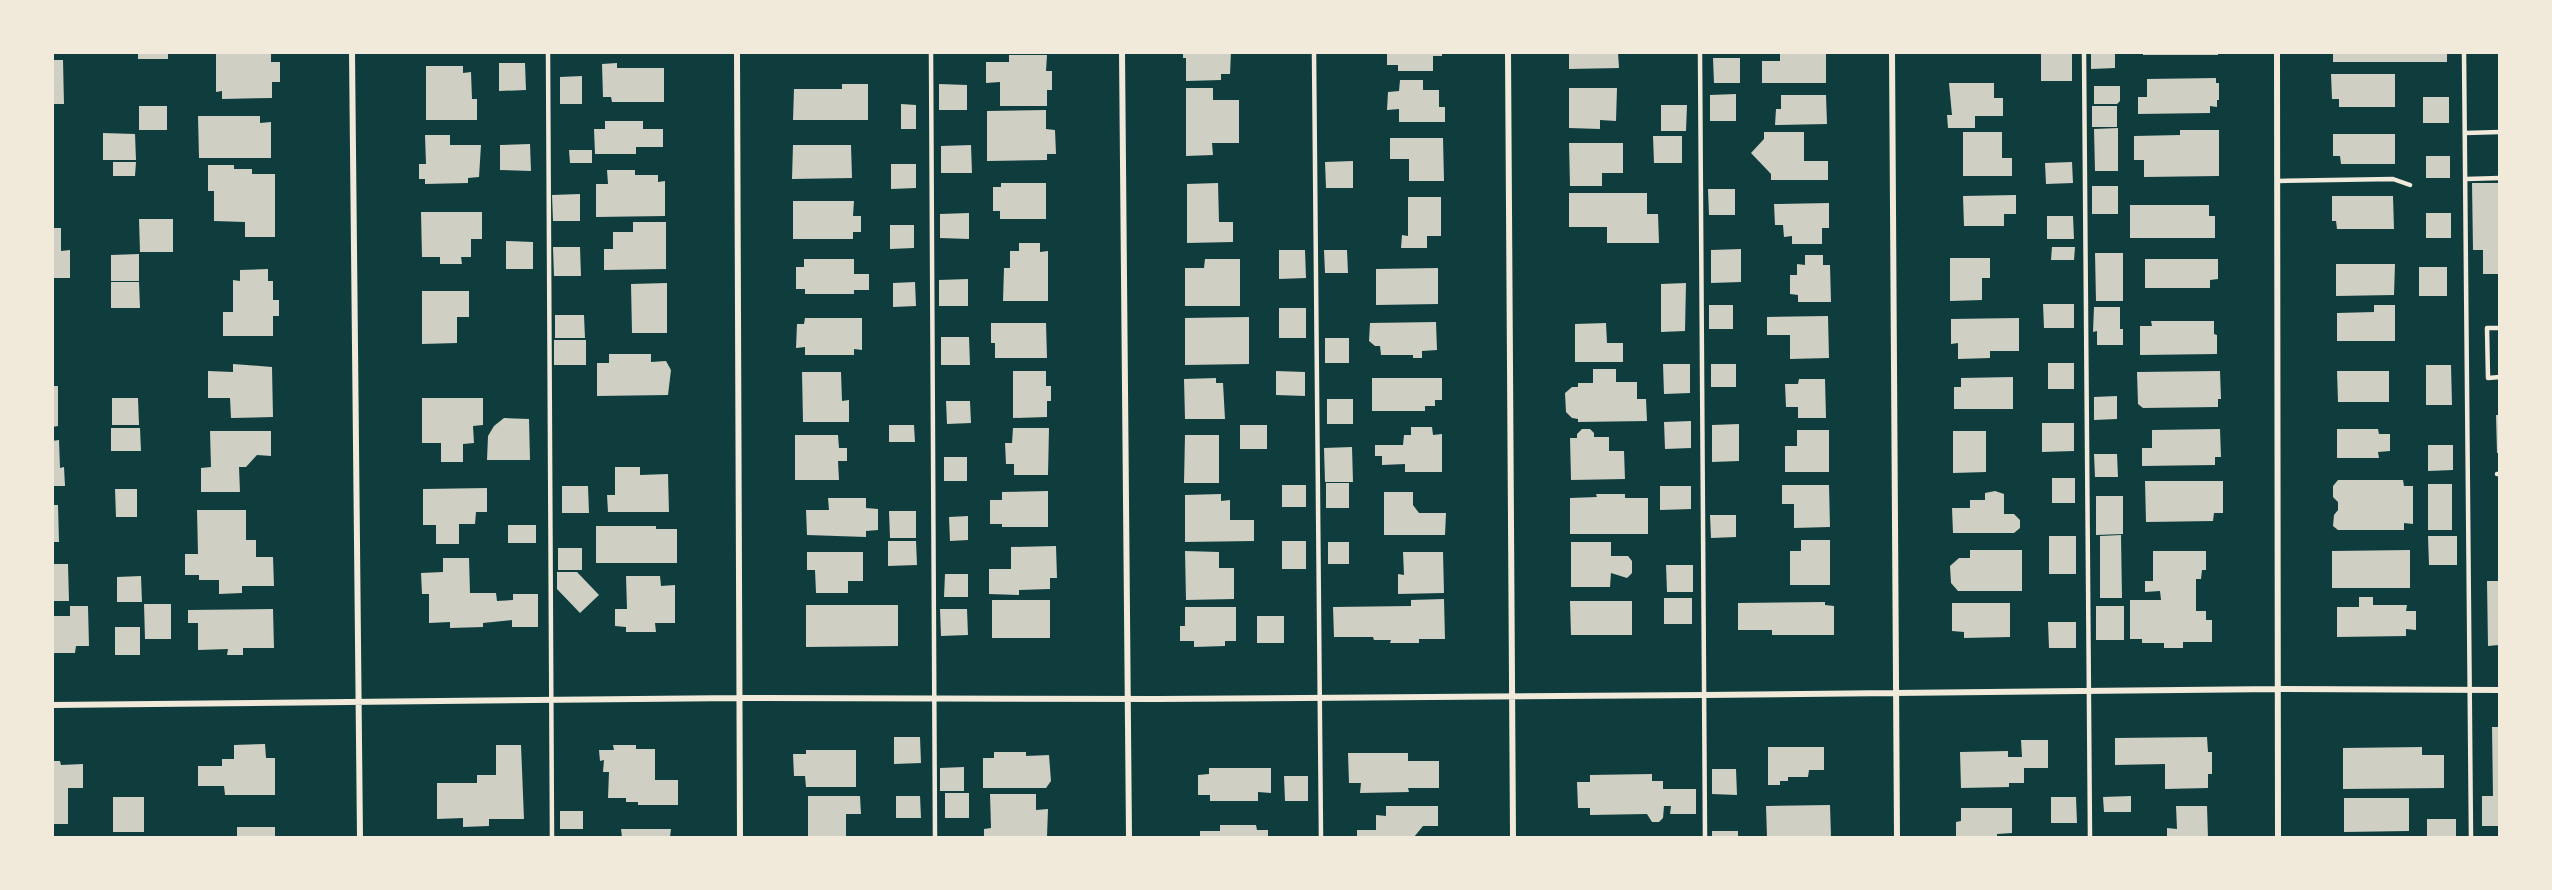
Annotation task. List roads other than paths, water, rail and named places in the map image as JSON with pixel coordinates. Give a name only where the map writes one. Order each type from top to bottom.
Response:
[{"type":"street","points":[[352,52],[360,837]]},
{"type":"street","points":[[737,52],[740,837]]},
{"type":"street","points":[[1122,52],[1129,837]]},
{"type":"street","points":[[1508,52],[1513,837]]},
{"type":"street","points":[[1892,52],[1897,837]]},
{"type":"street","points":[[2277,52],[2278,837]]},
{"type":"street","points":[[52,705],[739,698],[1320,698],[2278,688],[2499,690]]},
{"type":"lane","points":[[548,52],[552,837]]},
{"type":"lane","points":[[931,52],[935,837]]},
{"type":"lane","points":[[1314,52],[1322,837]]},
{"type":"lane","points":[[1700,52],[1705,837]]},
{"type":"lane","points":[[2084,52],[2090,837]]},
{"type":"lane","points":[[2464,52],[2470,837]]},
{"type":"lane","points":[[2465,133],[2499,132]]},
{"type":"lane","points":[[2466,179],[2499,178]]},
{"type":"lane","points":[[2277,181],[2393,179],[2410,185]]},
{"type":"lane","points":[[2499,328],[2487,328],[2488,378],[2499,377]]}]
